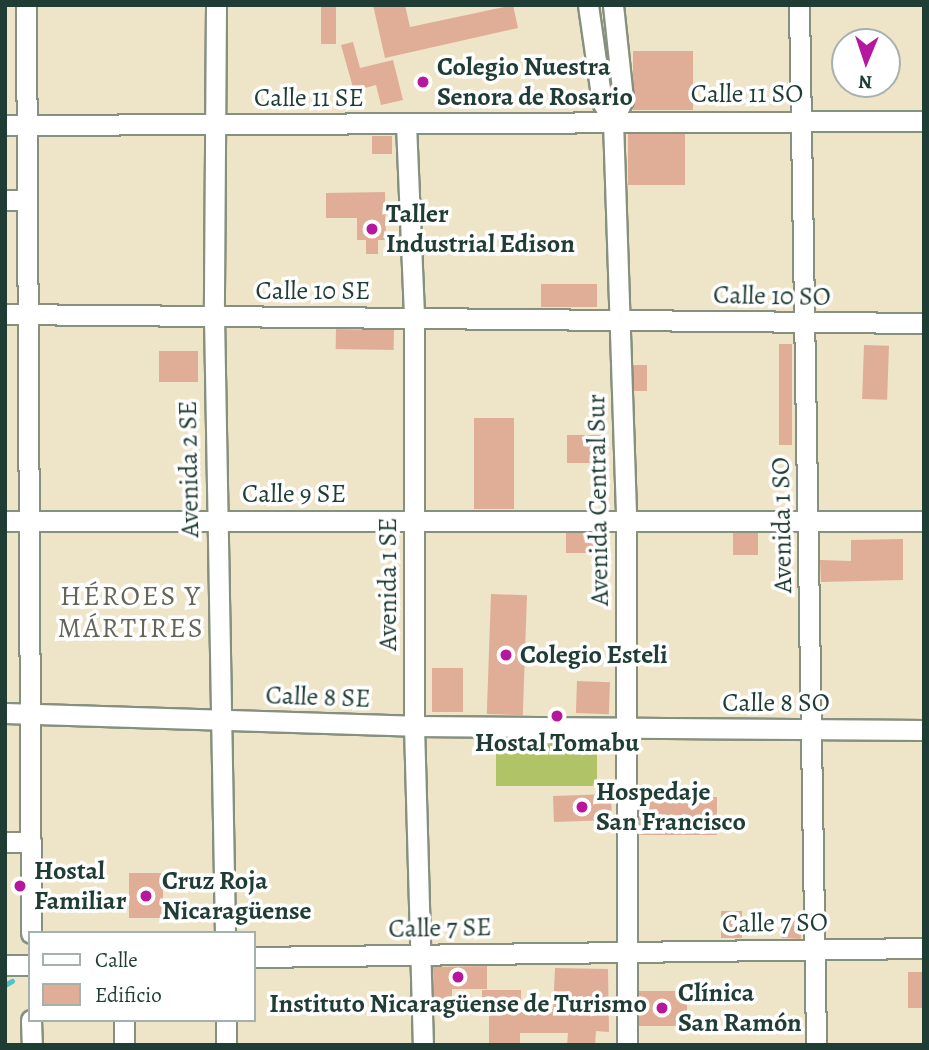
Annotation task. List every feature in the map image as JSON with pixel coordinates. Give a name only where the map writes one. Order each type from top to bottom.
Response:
[{"type":"street","points":[[26,5],[31,931]]},
{"type":"street","name":"Avenida 2 SE","points":[[216,5],[212,124],[216,520],[225,931]]},
{"type":"street","name":"Avenida Central Sur","points":[[588,5],[602,102],[613,121]]},
{"type":"street","name":"Avenida Central Sur","points":[[613,5],[623,99],[613,121],[626,520],[629,728],[627,1045]]},
{"type":"street","name":"Avenida 1 SO","points":[[799,5],[807,324],[807,523],[813,729],[816,1045]]},
{"type":"street","name":"Calle 11 SE","points":[[5,125],[613,121]]},
{"type":"street","name":"Calle 11 SO","points":[[613,121],[924,121]]},
{"type":"street","name":"Avenida 1 SE","points":[[406,124],[414,318],[414,726],[423,1045]]},
{"type":"street","points":[[5,200],[27,200]]},
{"type":"street","name":"Calle 10 SE","points":[[5,314],[620,320]]},
{"type":"street","name":"Calle 10 SO","points":[[620,320],[807,324],[924,323]]},
{"type":"street","name":"Calle 9 SE","points":[[5,521],[924,521]]},
{"type":"street","name":"Calle 8 SE","points":[[5,713],[414,726],[629,728]]},
{"type":"street","name":"Calle 8 SO","points":[[629,728],[924,730]]},
{"type":"street","points":[[5,842],[31,842]]},
{"type":"street","name":"Calle 7 SO","points":[[627,951],[924,948]]},
{"type":"street","name":"Calle 7 SE","points":[[256,957],[627,951]]},
{"type":"street","points":[[5,965],[28,965]]},
{"type":"street","points":[[32,1022],[32,1045]]},
{"type":"street","points":[[124,1022],[124,1045]]},
{"type":"street","points":[[226,1022],[226,1045]]},
{"type":"green space","points":[[496,738],[597,738],[597,786],[496,786]]},
{"type":"building","points":[[321,5],[336,5],[336,44],[321,44]]},
{"type":"building","points":[[373,5],[405,5],[410,27],[513,5],[518,28],[385,58]]},
{"type":"building","points":[[353,42],[360,68],[393,60],[403,100],[381,105],[376,85],[354,91],[341,45]]},
{"type":"building","points":[[633,51],[693,51],[693,110],[633,110]]},
{"type":"building","points":[[628,134],[685,134],[685,185],[628,185]]},
{"type":"building","points":[[372,136],[392,136],[392,154],[372,154]]},
{"type":"building","name":"Taller Industrial Edison","points":[[385,192],[386,240],[378,240],[378,254],[366,254],[366,240],[357,240],[357,218],[326,218],[326,193]]},
{"type":"building","points":[[541,284],[597,284],[597,307],[541,307]]},
{"type":"building","points":[[336,329],[394,330],[394,350],[336,349]]},
{"type":"building","points":[[779,344],[792,344],[792,445],[779,445]]},
{"type":"building","points":[[864,345],[889,346],[887,400],[862,399]]},
{"type":"building","points":[[159,351],[198,351],[198,382],[159,382]]},
{"type":"building","points":[[633,365],[647,365],[647,391],[633,391]]},
{"type":"building","points":[[592,400],[607,400],[607,412],[592,412]]},
{"type":"building","points":[[474,418],[514,418],[514,509],[474,509]]},
{"type":"building","points":[[567,435],[608,435],[608,463],[567,463]]},
{"type":"building","points":[[566,533],[608,533],[608,553],[566,553]]},
{"type":"building","points":[[733,533],[758,533],[758,555],[733,555]]},
{"type":"building","points":[[903,539],[903,580],[821,582],[820,560],[851,561],[851,540]]},
{"type":"building","name":"Colegio Esteli","points":[[491,594],[527,595],[523,715],[487,714]]},
{"type":"building","points":[[432,668],[463,668],[463,712],[432,712]]},
{"type":"building","points":[[577,681],[610,682],[609,714],[576,713]]},
{"type":"building","name":"Hospedaje San Francisco","points":[[611,794],[612,820],[554,822],[553,796]]},
{"type":"building","points":[[639,797],[717,797],[717,835],[639,835]]},
{"type":"building","name":"Cruz Roja Nicaragüense","points":[[129,873],[163,873],[163,918],[129,918]]},
{"type":"building","points":[[721,911],[742,911],[742,938],[721,938]]},
{"type":"building","points":[[783,915],[802,916],[801,939],[782,938]]},
{"type":"building","name":"Instituto Nicaragüense de Turismo","points":[[487,966],[487,989],[452,989],[452,1010],[434,1010],[433,967]]},
{"type":"building","points":[[555,968],[608,969],[609,1032],[596,1031],[595,1045],[567,1045],[568,1033],[520,1033],[520,1045],[489,1045],[489,1012],[482,1011],[482,990],[521,990],[521,1009],[553,1009]]},
{"type":"building","points":[[908,972],[924,972],[924,1008],[908,1008]]},
{"type":"building","name":"Clínica San Ramón","points":[[639,991],[687,991],[687,1026],[639,1026]]},
{"type":"waterway","points":[[5,985],[12,981]]},
{"type":"place","name":"Colegio Nuestra Senora de Rosario","points":[[423,82]]},
{"type":"place","name":"Taller Industrial Edison","points":[[372,229]]},
{"type":"place","name":"Colegio Esteli","points":[[506,655]]},
{"type":"place","name":"Hostal Tomabu","points":[[557,716]]},
{"type":"place","name":"Hospedaje San Francisco","points":[[582,807]]},
{"type":"place","name":"Hostal Familiar","points":[[20,886]]},
{"type":"place","name":"Cruz Roja Nicaragüense","points":[[146,896]]},
{"type":"place","name":"Instituto Nicaragüense de Turismo","points":[[458,977]]},
{"type":"place","name":"Clínica San Ramón","points":[[662,1008]]},
{"type":"district","name":"HÉROES Y MÁRTIRES","points":[[131,612]]}]
